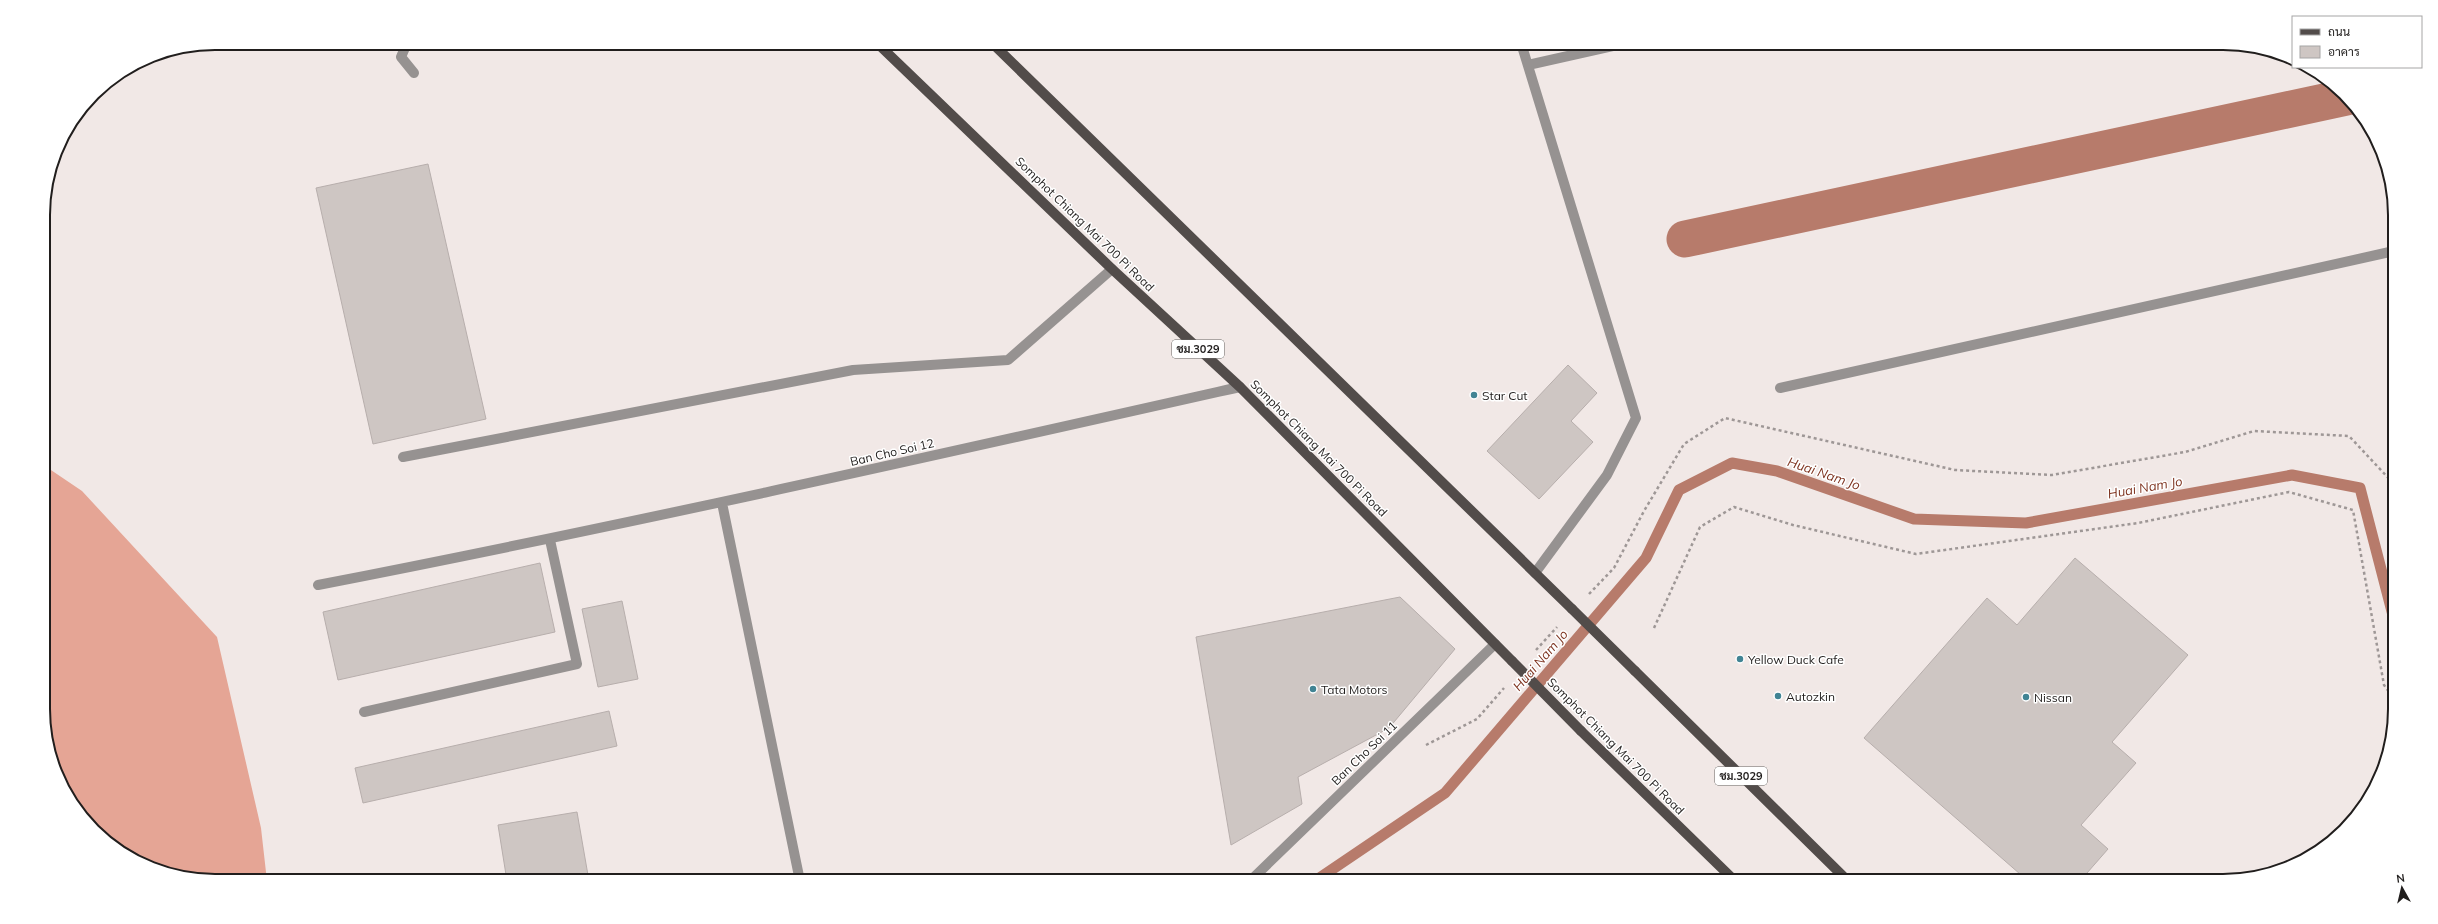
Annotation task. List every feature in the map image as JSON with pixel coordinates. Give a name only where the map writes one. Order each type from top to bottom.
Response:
[{"type":"main road","name":"Somphot Chiang Mai 700 Pi Road","points":[[884,50],[1112,269],[1240,387],[1581,731],[1727,874]]},
{"type":"main road","name":"ชม.3029","points":[[999,50],[1572,609],[1841,874]]},
{"type":"street","points":[[404,50],[401,57],[414,72]]},
{"type":"street","points":[[1523,50],[1636,418],[1607,475],[1535,573]]},
{"type":"street","points":[[1528,65],[1595,50]]},
{"type":"street","points":[[1780,388],[2388,251]]},
{"type":"street","points":[[403,457],[853,370],[1008,360],[1112,269]]},
{"type":"street","name":"Ban Cho Soi 12","points":[[318,585],[550,540],[1240,387]]},
{"type":"street","points":[[722,503],[799,874]]},
{"type":"street","points":[[364,712],[577,664],[550,540]]},
{"type":"street","name":"Ban Cho Soi 11","points":[[1257,874],[1495,644]]},
{"type":"path","points":[[1614,568],[1644,511],[1684,444],[1725,418],[1956,470],[2052,475],[2185,452],[2254,431],[2349,436],[2388,478]]},
{"type":"path","points":[[1654,628],[1700,527],[1734,507],[1793,525],[1916,554],[2138,523],[2290,492],[2353,510],[2384,685],[2388,690]]},
{"type":"shaded area","points":[[50,469],[82,491],[217,637],[261,828],[266,874],[193,873],[162,865],[142,857],[114,840],[98,826],[84,810],[72,792],[59,762],[53,741],[50,720]]},
{"type":"building","points":[[428,164],[486,419],[373,444],[316,188]]},
{"type":"building","points":[[1568,365],[1597,393],[1571,421],[1593,442],[1539,499],[1487,451]]},
{"type":"building","name":"Nissan","points":[[2075,558],[2188,655],[2112,742],[2136,763],[2081,825],[2108,849],[2086,874],[2020,874],[1864,738],[1987,598],[2017,625]]},
{"type":"building","points":[[540,563],[555,632],[338,680],[323,612]]},
{"type":"building","name":"Tata Motors","points":[[1400,597],[1455,649],[1389,728],[1298,777],[1302,804],[1231,845],[1196,637]]},
{"type":"building","points":[[622,601],[638,679],[598,687],[582,609]]},
{"type":"building","points":[[609,711],[617,746],[363,803],[355,768]]},
{"type":"building","points":[[577,812],[588,874],[506,874],[498,825]]},
{"type":"waterway","points":[[1685,239],[2340,98]]},
{"type":"waterway","name":"Huai Nam Jo","points":[[1325,874],[1445,793],[1646,558],[1679,490],[1732,463],[1777,471],[1914,519],[2026,523],[2292,475],[2360,488],[2388,596]]},
{"type":"place","name":"Star Cut","points":[[1474,395]]},
{"type":"place","name":"Yellow Duck Cafe","points":[[1740,659]]},
{"type":"place","name":"Tata Motors","points":[[1313,689]]},
{"type":"place","name":"Autozkin","points":[[1778,696]]},
{"type":"place","name":"Nissan","points":[[2026,697]]}]
